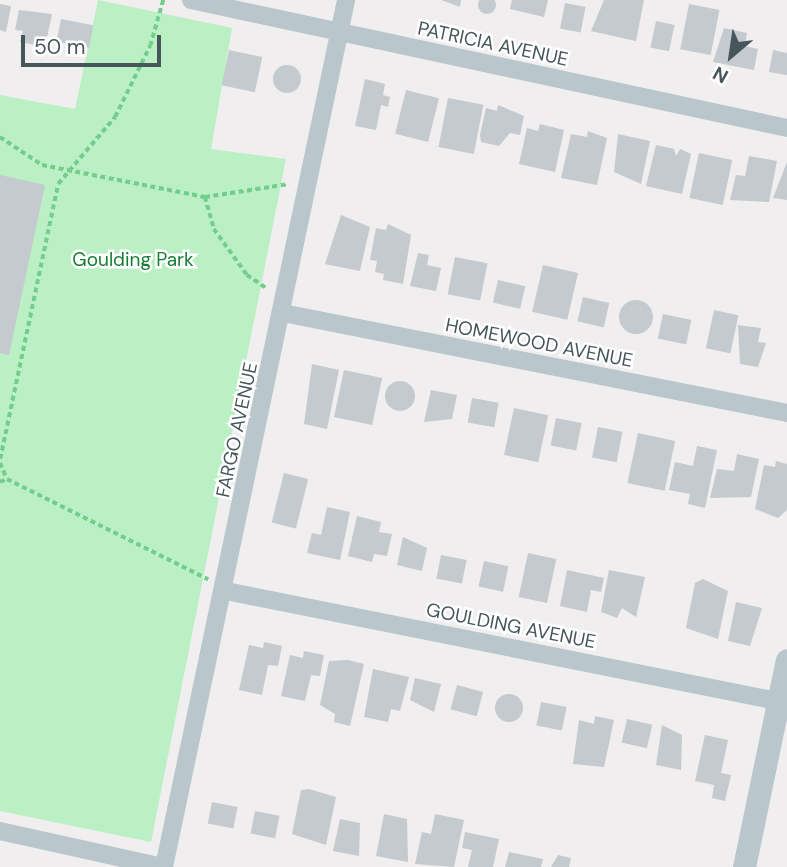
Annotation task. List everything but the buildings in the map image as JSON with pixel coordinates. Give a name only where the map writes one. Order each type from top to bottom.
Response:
[{"type":"street","name":"PATRICIA AVENUE","points":[[191,0],[787,128]]},
{"type":"street","name":"FARGO AVENUE","points":[[164,867],[226,591],[346,0]]},
{"type":"street","name":"HOMEWOOD AVENUE","points":[[283,313],[787,414]]},
{"type":"street","name":"GOULDING AVENUE","points":[[226,591],[783,702]]},
{"type":"street","points":[[744,867],[783,702],[787,660]]},
{"type":"street","points":[[0,831],[164,867]]},
{"type":"path","points":[[163,0],[150,46],[115,117],[71,167],[50,209],[0,461],[7,479],[226,591]]},
{"type":"path","points":[[0,137],[42,165],[71,167],[205,197],[311,180]]},
{"type":"path","points":[[205,197],[214,229],[283,313]]},
{"type":"path","points":[[0,482],[7,479]]},
{"type":"green space","name":"Goulding Park","points":[[98,0],[232,28],[211,149],[286,159],[151,842],[0,811],[0,95],[75,109]]}]
